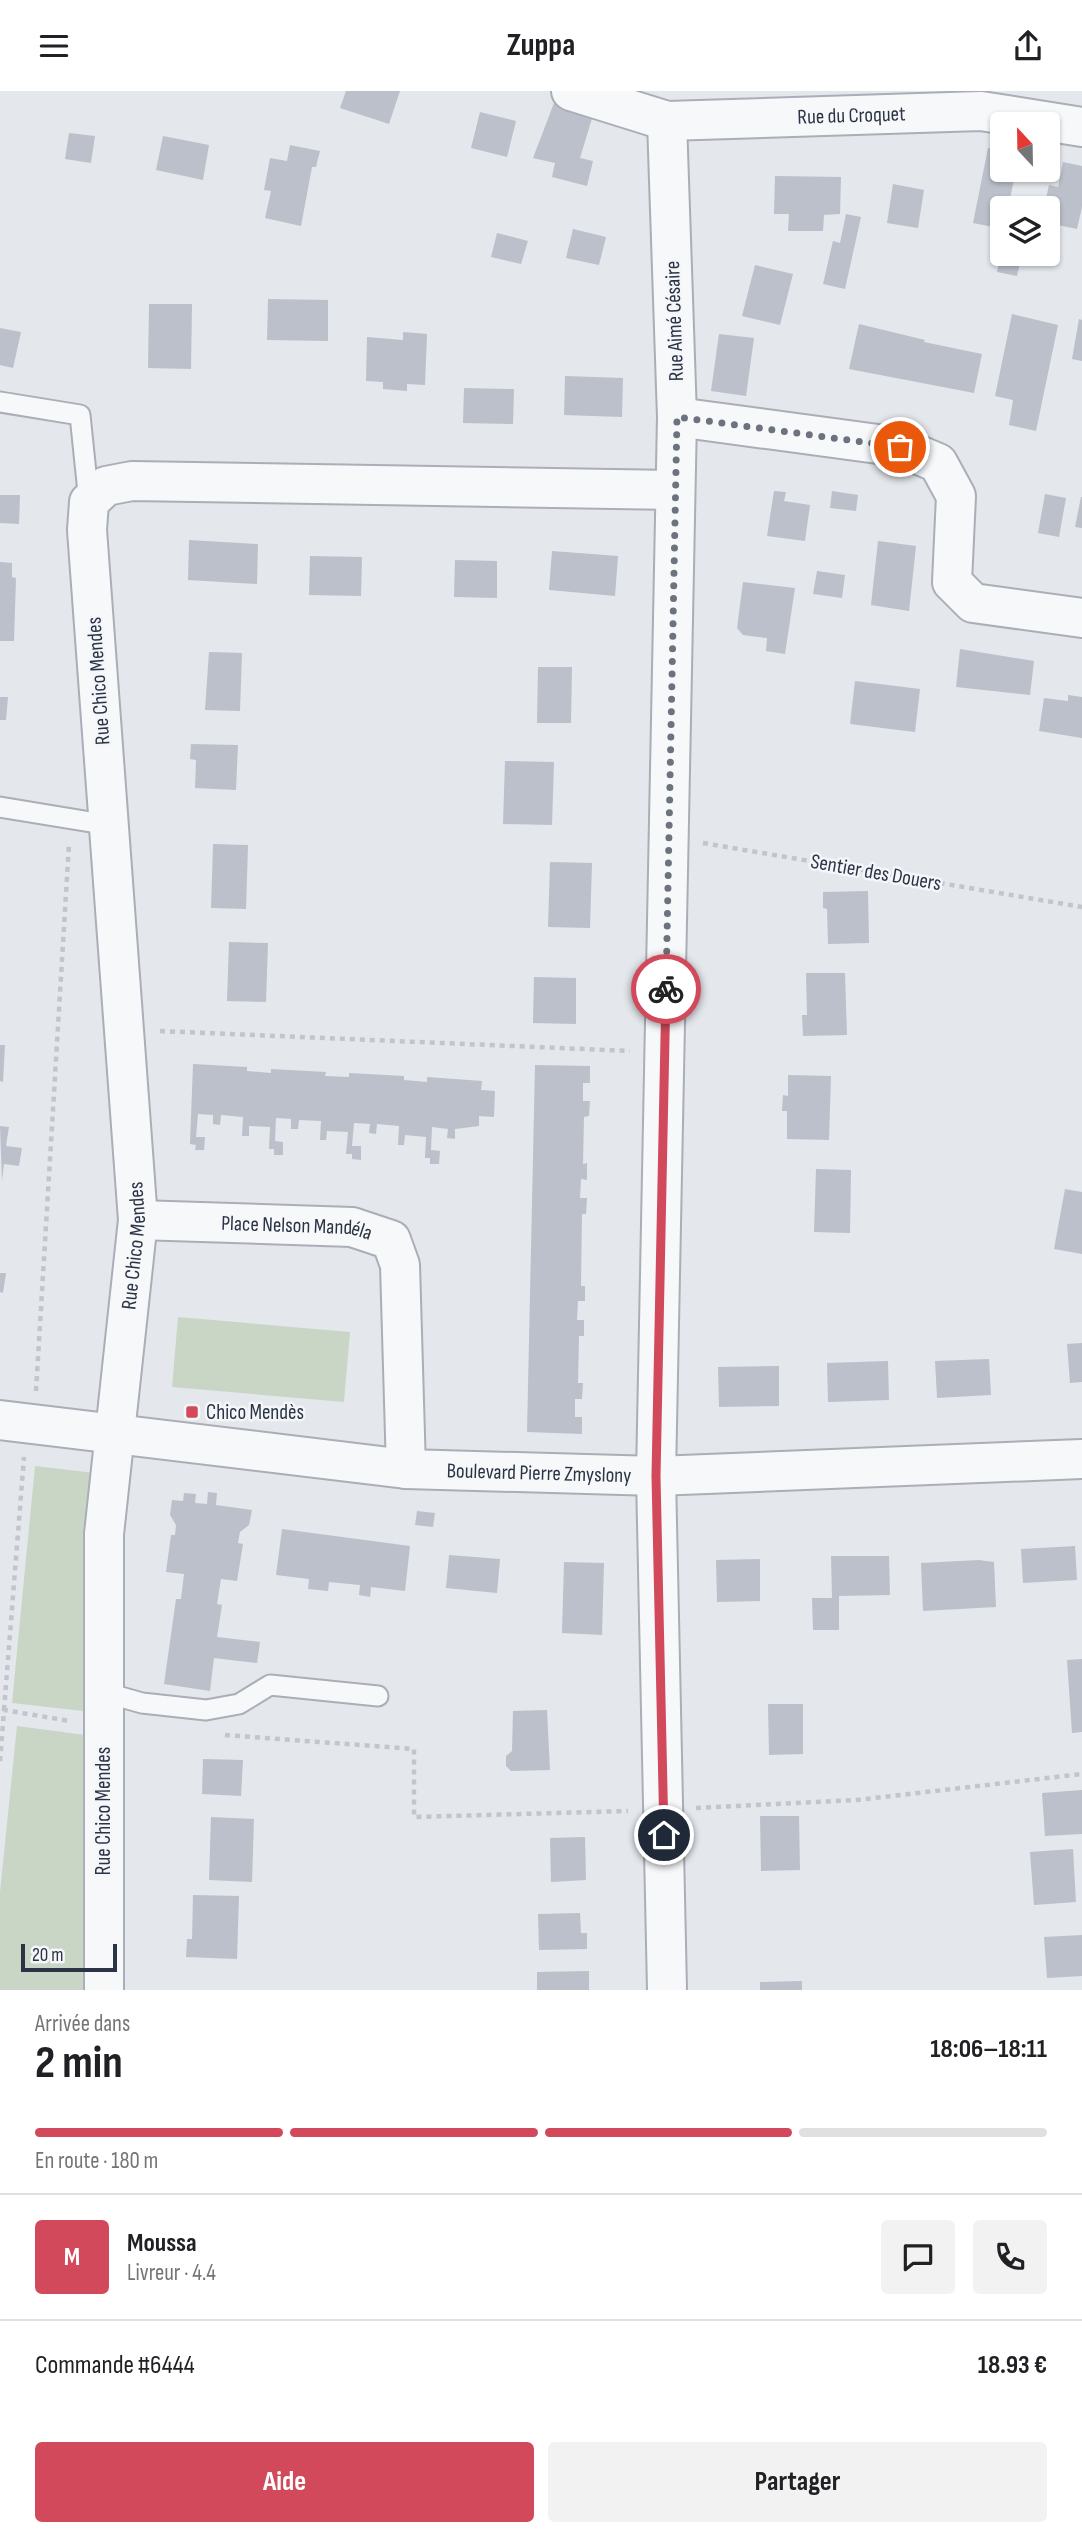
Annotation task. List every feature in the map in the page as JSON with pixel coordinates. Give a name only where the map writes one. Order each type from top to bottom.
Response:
[{"type":"street","name":"Rue du Croquet","points":[[571,91],[624,98],[667,121],[981,111],[1082,127]]},
{"type":"street","name":"Rue Aimé Césaire","points":[[667,121],[677,417],[656,1476],[667,1990]]},
{"type":"street","points":[[677,417],[900,447],[938,463],[957,496],[952,582],[972,603],[1082,618]]},
{"type":"street","points":[[89,502],[106,486],[132,481],[674,490]]},
{"type":"street","name":"Rue Chico Mendes","points":[[89,502],[87,530],[138,1220],[104,1534],[104,1990]]},
{"type":"street","name":"Place Nelson Mandéla","points":[[138,1220],[352,1227],[391,1240],[400,1265],[406,1469]]},
{"type":"street","name":"Boulevard Pierre Zmyslony","points":[[13,1422],[115,1432],[406,1469],[656,1476],[1082,1459]]},
{"type":"lane","name":"Rue Chico Mendes","points":[[0,402],[80,415],[89,502]]},
{"type":"lane","points":[[0,807],[109,825]]},
{"type":"lane","points":[[103,1709],[142,1703],[206,1710],[239,1704],[270,1685],[378,1696]]},
{"type":"path","points":[[0,1762],[13,1422],[36,1389],[70,818]]},
{"type":"path","name":"Sentier des Douers","points":[[669,837],[1082,907]]},
{"type":"path","points":[[157,1044],[157,1031],[636,1051],[647,1057],[664,1057]]},
{"type":"path","points":[[4,1710],[103,1709]]},
{"type":"path","points":[[211,1734],[414,1749],[414,1817],[857,1800],[1082,1774]]},
{"type":"green space","points":[[178,1317],[350,1332],[344,1402],[172,1387]]},
{"type":"green space","points":[[35,1466],[95,1473],[92,1712],[12,1703]]},
{"type":"green space","points":[[17,1726],[93,1736],[93,1990],[0,1990],[0,1892]]},
{"type":"building","points":[[346,91],[400,91],[389,124],[340,108]]},
{"type":"building","points":[[554,103],[593,115],[580,158],[593,161],[587,186],[552,177],[555,163],[533,158]]},
{"type":"building","points":[[480,112],[516,121],[507,157],[471,148]]},
{"type":"building","points":[[69,133],[95,136],[91,163],[65,159]]},
{"type":"building","points":[[163,136],[209,145],[203,180],[156,170]]},
{"type":"building","points":[[290,145],[320,151],[316,167],[312,167],[301,226],[265,218],[271,191],[264,190],[270,158],[287,161]]},
{"type":"building","points":[[990,148],[990,182],[1013,182],[1011,196],[990,196],[990,226],[973,223]]},
{"type":"building","points":[[1063,162],[1082,166],[1082,207],[1077,229],[1060,225],[1060,196],[1047,196],[1049,185],[1058,187]]},
{"type":"building","points":[[775,176],[841,177],[840,214],[824,215],[823,231],[788,231],[789,214],[774,214]]},
{"type":"building","points":[[893,184],[924,190],[918,228],[887,223]]},
{"type":"building","points":[[846,214],[861,217],[845,289],[823,284],[833,241],[840,243]]},
{"type":"building","points":[[573,229],[606,237],[599,265],[566,258]]},
{"type":"building","points":[[497,233],[528,241],[521,264],[491,257]]},
{"type":"building","points":[[755,265],[793,274],[780,325],[742,316]]},
{"type":"building","points":[[998,266],[1019,266],[1017,276],[997,272]]},
{"type":"building","points":[[268,299],[328,300],[328,341],[267,340]]},
{"type":"building","points":[[149,304],[192,304],[191,369],[148,368]]},
{"type":"building","points":[[1012,314],[1058,325],[1036,431],[1009,425],[1013,400],[995,396]]},
{"type":"building","points":[[1079,319],[1082,320],[1082,361],[1072,359]]},
{"type":"building","points":[[859,324],[982,354],[974,393],[849,369]]},
{"type":"building","points":[[0,328],[21,332],[13,368],[0,365]]},
{"type":"building","points":[[403,332],[427,334],[425,385],[407,384],[407,391],[383,389],[383,382],[366,381],[367,337],[403,340]]},
{"type":"building","points":[[719,334],[754,338],[746,396],[711,391]]},
{"type":"building","points":[[565,376],[623,378],[622,417],[564,415]]},
{"type":"building","points":[[464,388],[514,389],[513,424],[463,423]]},
{"type":"building","points":[[774,491],[786,492],[784,501],[810,505],[805,541],[767,536]]},
{"type":"building","points":[[832,491],[858,495],[856,511],[830,508]]},
{"type":"building","points":[[1045,494],[1066,498],[1059,537],[1038,533]]},
{"type":"building","points":[[0,495],[20,495],[19,524],[0,523]]},
{"type":"building","points":[[1082,497],[1082,528],[1075,527]]},
{"type":"building","points":[[189,540],[258,544],[257,584],[188,580]]},
{"type":"building","points":[[878,541],[916,546],[909,611],[871,605]]},
{"type":"building","points":[[552,551],[618,556],[615,596],[549,590]]},
{"type":"building","points":[[310,556],[362,557],[361,596],[309,595]]},
{"type":"building","points":[[455,560],[497,561],[497,598],[454,597]]},
{"type":"building","points":[[0,562],[12,563],[12,577],[16,578],[14,641],[0,641]]},
{"type":"building","points":[[817,571],[845,575],[842,598],[813,594]]},
{"type":"building","points":[[743,582],[795,588],[785,654],[766,651],[767,638],[743,635],[737,628]]},
{"type":"building","points":[[960,649],[1034,661],[1030,695],[956,687]]},
{"type":"building","points":[[209,652],[242,653],[240,711],[205,710]]},
{"type":"building","points":[[538,667],[572,667],[571,723],[537,723]]},
{"type":"building","points":[[855,681],[920,689],[915,732],[850,724]]},
{"type":"building","points":[[1068,695],[1082,697],[1082,738],[1039,731],[1044,698],[1068,701]]},
{"type":"building","points":[[0,697],[8,697],[6,720],[0,720]]},
{"type":"building","points":[[191,744],[238,745],[236,790],[195,788],[196,760],[190,759]]},
{"type":"building","points":[[505,761],[554,762],[552,825],[503,824]]},
{"type":"building","points":[[213,844],[248,845],[246,909],[211,908]]},
{"type":"building","points":[[550,862],[592,863],[590,928],[548,927]]},
{"type":"building","points":[[868,891],[869,943],[828,944],[827,909],[823,908],[823,892]]},
{"type":"building","points":[[229,942],[268,943],[266,1002],[227,1001]]},
{"type":"building","points":[[806,973],[845,973],[847,1035],[803,1036],[802,1015],[807,1015]]},
{"type":"building","points":[[534,977],[576,978],[576,1024],[533,1023]]},
{"type":"building","points":[[0,1045],[5,1045],[3,1082],[0,1081]]},
{"type":"building","points":[[193,1064],[247,1067],[247,1071],[271,1073],[271,1069],[326,1072],[325,1076],[349,1077],[349,1073],[404,1076],[404,1080],[427,1082],[427,1077],[482,1081],[481,1090],[495,1091],[494,1117],[479,1116],[479,1126],[455,1129],[455,1139],[447,1138],[448,1129],[432,1127],[431,1150],[440,1151],[439,1164],[430,1164],[430,1158],[425,1158],[426,1137],[405,1135],[404,1145],[398,1145],[399,1126],[377,1124],[376,1134],[369,1133],[370,1124],[354,1123],[352,1146],[361,1146],[361,1160],[352,1159],[352,1154],[346,1154],[348,1132],[327,1131],[326,1140],[320,1140],[321,1121],[299,1120],[298,1129],[291,1129],[291,1119],[276,1118],[275,1141],[283,1142],[283,1155],[274,1155],[274,1149],[269,1149],[270,1127],[249,1126],[249,1136],[242,1136],[243,1117],[221,1115],[220,1125],[213,1124],[213,1115],[198,1114],[196,1137],[205,1137],[204,1150],[195,1150],[196,1145],[190,1144]]},
{"type":"building","points":[[535,1065],[590,1066],[590,1083],[583,1083],[583,1101],[590,1101],[589,1116],[584,1117],[583,1164],[587,1163],[587,1180],[581,1179],[580,1198],[587,1198],[586,1214],[582,1214],[581,1286],[585,1286],[585,1301],[578,1301],[577,1320],[584,1320],[584,1336],[579,1336],[578,1383],[583,1383],[582,1399],[575,1399],[575,1417],[582,1417],[582,1434],[527,1432]]},
{"type":"building","points":[[788,1075],[831,1076],[829,1140],[787,1139],[787,1111],[782,1111],[783,1095],[788,1096]]},
{"type":"building","points":[[0,1126],[9,1127],[6,1146],[22,1148],[19,1166],[4,1164],[2,1181]]},
{"type":"building","points":[[816,1169],[851,1170],[850,1233],[814,1232]]},
{"type":"building","points":[[1065,1189],[1082,1192],[1082,1254],[1054,1249]]},
{"type":"building","points":[[0,1273],[6,1273],[3,1293],[0,1292]]},
{"type":"building","points":[[1082,1343],[1082,1382],[1070,1383],[1067,1344]]},
{"type":"building","points":[[989,1359],[991,1395],[937,1398],[935,1361]]},
{"type":"building","points":[[888,1361],[889,1400],[828,1402],[827,1363]]},
{"type":"building","points":[[779,1366],[779,1406],[719,1407],[718,1367]]},
{"type":"building","points":[[208,1492],[217,1493],[216,1505],[252,1510],[249,1525],[240,1532],[238,1543],[243,1544],[237,1581],[221,1579],[217,1604],[222,1605],[217,1637],[260,1642],[257,1663],[214,1658],[210,1691],[164,1684],[176,1599],[181,1599],[184,1574],[166,1572],[171,1535],[175,1535],[176,1525],[170,1515],[172,1500],[183,1501],[184,1493],[196,1494],[195,1503],[207,1504]]},
{"type":"building","points":[[417,1511],[435,1513],[433,1527],[415,1525]]},
{"type":"building","points":[[282,1529],[410,1546],[405,1591],[371,1587],[370,1597],[359,1595],[360,1585],[329,1582],[328,1591],[308,1589],[309,1579],[276,1575]]},
{"type":"building","points":[[1075,1546],[1077,1580],[1023,1583],[1021,1549]]},
{"type":"building","points":[[449,1555],[500,1559],[497,1593],[446,1588]]},
{"type":"building","points":[[831,1556],[889,1556],[890,1595],[839,1596],[839,1630],[813,1630],[812,1598],[832,1598]]},
{"type":"building","points":[[760,1559],[760,1601],[717,1602],[716,1560]]},
{"type":"building","points":[[979,1560],[994,1562],[996,1607],[923,1611],[921,1563]]},
{"type":"building","points":[[564,1562],[604,1563],[602,1635],[562,1633]]},
{"type":"building","points":[[1082,1659],[1082,1732],[1072,1733],[1067,1660]]},
{"type":"building","points":[[768,1704],[803,1704],[803,1754],[769,1755]]},
{"type":"building","points":[[547,1710],[550,1770],[511,1771],[506,1766],[506,1756],[512,1751],[513,1711]]},
{"type":"building","points":[[203,1759],[243,1760],[241,1796],[202,1794]]},
{"type":"building","points":[[1082,1790],[1082,1834],[1045,1836],[1042,1793]]},
{"type":"building","points":[[760,1816],[799,1816],[800,1870],[761,1871]]},
{"type":"building","points":[[211,1817],[254,1819],[252,1882],[209,1880]]},
{"type":"building","points":[[585,1837],[586,1880],[551,1882],[550,1838]]},
{"type":"building","points":[[1073,1849],[1076,1902],[1034,1905],[1030,1852]]},
{"type":"building","points":[[193,1895],[239,1896],[237,1959],[186,1957],[187,1939],[192,1939]]},
{"type":"building","points":[[580,1913],[581,1933],[587,1933],[587,1949],[539,1950],[538,1914]]},
{"type":"building","points":[[1082,1935],[1082,1976],[1047,1978],[1044,1937]]},
{"type":"building","points":[[589,1971],[589,1990],[537,1990],[537,1972]]},
{"type":"building","points":[[802,1981],[802,1990],[760,1990],[760,1982]]},
{"type":"way so far","points":[[666,989],[677,417],[900,447]]},
{"type":"place","name":"Chico Mendès","points":[[192,1412]]},
{"type":"route","points":[[664,1835],[656,1476],[666,989]]}]
